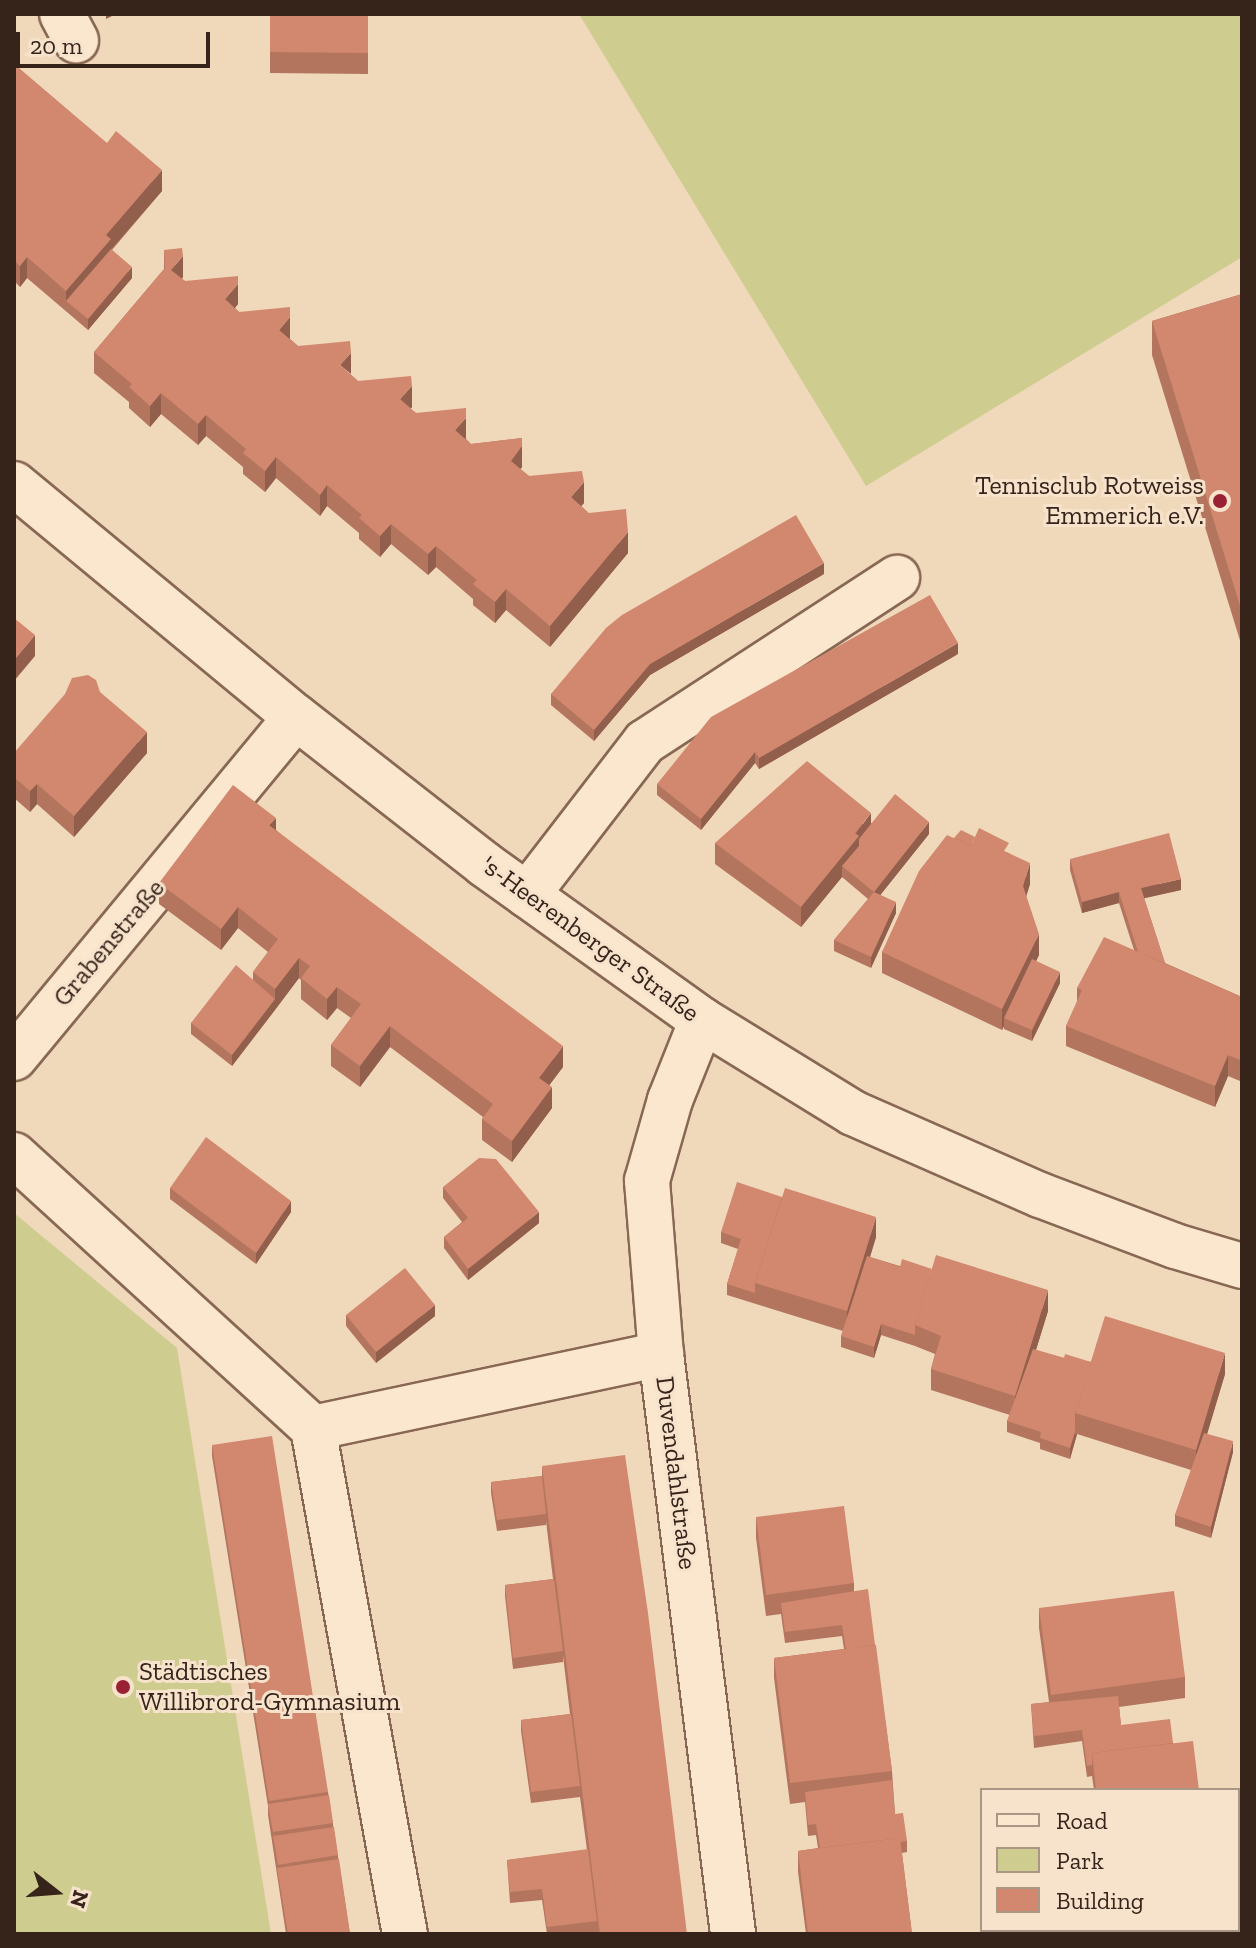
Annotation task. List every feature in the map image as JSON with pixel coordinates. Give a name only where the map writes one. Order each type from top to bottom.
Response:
[{"type":"street","name":"'s-Heerenberger Straße","points":[[14,484],[296,717],[527,895],[702,1020],[853,1113],[1040,1195],[1175,1246],[1242,1266]]},
{"type":"street","points":[[527,895],[645,742],[897,578]]},
{"type":"street","name":"Grabenstraße","points":[[14,1058],[296,717]]},
{"type":"street","name":"Duvendahlstraße","points":[[702,1020],[670,1100],[647,1181],[661,1354],[733,1934]]},
{"type":"street","points":[[14,1155],[313,1428],[405,1934]]},
{"type":"street","points":[[313,1428],[661,1354]]},
{"type":"green space","points":[[579,14],[1242,14],[1242,257],[866,486]]},
{"type":"green space","name":"Städtisches Willibrord-Gymnasium","points":[[14,1213],[177,1348],[271,1934],[14,1934]]},
{"type":"building","points":[[270,14],[368,14],[368,53],[270,52]]},
{"type":"building","points":[[14,64],[107,143],[116,131],[162,170],[106,235],[111,239],[66,291],[27,257],[20,266],[14,260]]},
{"type":"building","points":[[182,248],[183,256],[171,270],[185,281],[238,276],[238,284],[225,299],[239,312],[290,307],[290,317],[279,330],[298,346],[350,341],[351,353],[340,365],[358,381],[411,376],[412,386],[400,399],[416,413],[466,408],[466,418],[455,430],[471,444],[522,438],[522,446],[511,461],[529,476],[582,471],[584,482],[571,497],[589,513],[626,509],[628,532],[550,626],[506,589],[495,602],[473,584],[477,580],[436,546],[428,554],[391,524],[380,536],[359,518],[362,515],[327,485],[320,495],[276,457],[265,471],[243,453],[246,449],[206,415],[198,424],[161,393],[150,406],[129,387],[132,384],[94,352],[165,268],[164,250]]},
{"type":"building","points":[[111,249],[132,267],[88,319],[66,301]]},
{"type":"building","name":"Tennisclub Rotweiss Emmerich e.V.","points":[[1242,294],[1242,612],[1152,321]]},
{"type":"building","points":[[796,515],[824,563],[650,664],[594,730],[551,694],[606,628],[622,615]]},
{"type":"building","points":[[930,595],[958,643],[759,758],[755,752],[701,819],[657,784],[711,717]]},
{"type":"building","points":[[14,618],[35,635],[14,660]]},
{"type":"building","points":[[88,675],[96,680],[100,692],[147,732],[74,816],[37,784],[30,791],[14,777],[14,753],[65,694],[72,678]]},
{"type":"building","points":[[807,761],[871,813],[855,833],[859,836],[801,907],[715,843]]},
{"type":"building","points":[[233,785],[276,818],[269,825],[563,1046],[539,1078],[552,1087],[512,1141],[482,1119],[493,1104],[390,1026],[360,1066],[331,1045],[361,1004],[337,987],[327,999],[301,978],[310,966],[299,958],[275,989],[253,972],[278,939],[238,907],[221,929],[159,883]]},
{"type":"building","points":[[895,794],[929,822],[874,892],[842,866]]},
{"type":"building","points":[[979,828],[1009,843],[1004,851],[1030,863],[1023,886],[1039,934],[1002,1009],[882,952],[919,871],[947,835],[971,846]]},
{"type":"building","points":[[961,830],[975,837],[971,846],[954,838]]},
{"type":"building","points":[[1169,833],[1181,879],[1141,888],[1165,963],[1138,952],[1119,892],[1082,902],[1070,859]]},
{"type":"building","points":[[874,892],[896,902],[871,957],[834,940]]},
{"type":"building","points":[[1104,937],[1242,997],[1242,1056],[1240,1060],[1228,1055],[1215,1086],[1066,1026],[1082,990],[1077,988]]},
{"type":"building","points":[[1032,959],[1060,972],[1032,1030],[1004,1018]]},
{"type":"building","points":[[236,965],[275,999],[232,1055],[191,1023]]},
{"type":"building","points":[[206,1137],[291,1201],[256,1253],[170,1188]]},
{"type":"building","points":[[479,1158],[496,1159],[539,1212],[468,1269],[444,1237],[468,1218],[443,1187]]},
{"type":"building","points":[[737,1182],[782,1197],[755,1283],[755,1293],[727,1284],[741,1239],[721,1232]]},
{"type":"building","points":[[785,1188],[876,1217],[847,1311],[755,1283]]},
{"type":"building","points":[[936,1255],[1048,1290],[1015,1396],[931,1369],[941,1336],[915,1325]]},
{"type":"building","points":[[867,1256],[900,1267],[902,1259],[932,1269],[915,1325],[915,1335],[881,1324],[874,1347],[841,1336]]},
{"type":"building","points":[[405,1268],[435,1305],[376,1352],[346,1315]]},
{"type":"building","points":[[1105,1316],[1225,1353],[1196,1450],[1075,1413]]},
{"type":"building","points":[[1033,1349],[1091,1362],[1075,1413],[1075,1431],[1070,1448],[1040,1438],[1041,1432],[1007,1421]]},
{"type":"building","points":[[1204,1433],[1233,1441],[1211,1527],[1175,1515]]},
{"type":"building","points":[[272,1436],[328,1792],[269,1801],[212,1445]]},
{"type":"building","points":[[625,1455],[648,1613],[687,1934],[600,1934],[542,1466]]},
{"type":"building","points":[[542,1476],[546,1514],[497,1520],[491,1482]]},
{"type":"building","points":[[844,1506],[854,1583],[766,1595],[756,1517]]},
{"type":"building","points":[[554,1579],[563,1651],[513,1658],[505,1585]]},
{"type":"building","points":[[868,1589],[875,1645],[846,1649],[842,1625],[785,1632],[781,1603]]},
{"type":"building","points":[[1174,1591],[1185,1677],[1051,1695],[1039,1608]]},
{"type":"building","points":[[876,1645],[892,1771],[790,1783],[774,1658]]},
{"type":"building","points":[[1118,1696],[1121,1725],[1170,1719],[1173,1743],[1092,1753],[1092,1765],[1087,1766],[1082,1730],[1034,1736],[1031,1704]]},
{"type":"building","points":[[571,1714],[580,1786],[531,1792],[521,1720]]},
{"type":"building","points":[[1193,1741],[1199,1788],[1096,1788],[1092,1753]]},
{"type":"building","points":[[892,1780],[895,1814],[903,1813],[907,1841],[900,1842],[900,1838],[820,1848],[816,1824],[808,1825],[805,1792]]},
{"type":"building","points":[[329,1795],[333,1823],[273,1832],[268,1804]]},
{"type":"building","points":[[334,1827],[338,1855],[278,1865],[273,1836]]},
{"type":"building","points":[[900,1838],[912,1934],[808,1934],[798,1851]]},
{"type":"building","points":[[588,1849],[597,1921],[547,1927],[542,1889],[510,1892],[507,1860]]},
{"type":"building","points":[[339,1859],[350,1934],[288,1934],[277,1868]]},
{"type":"building","points":[[1062,1932],[1150,1932],[1150,1934]]},
{"type":"building","points":[[1193,1932],[1217,1932],[1217,1934],[1178,1934]]},
{"type":"place","name":"Tennisclub Rotweiss Emmerich e.V.","points":[[1220,501]]},
{"type":"place","name":"Städtisches Willibrord-Gymnasium","points":[[123,1687]]}]
